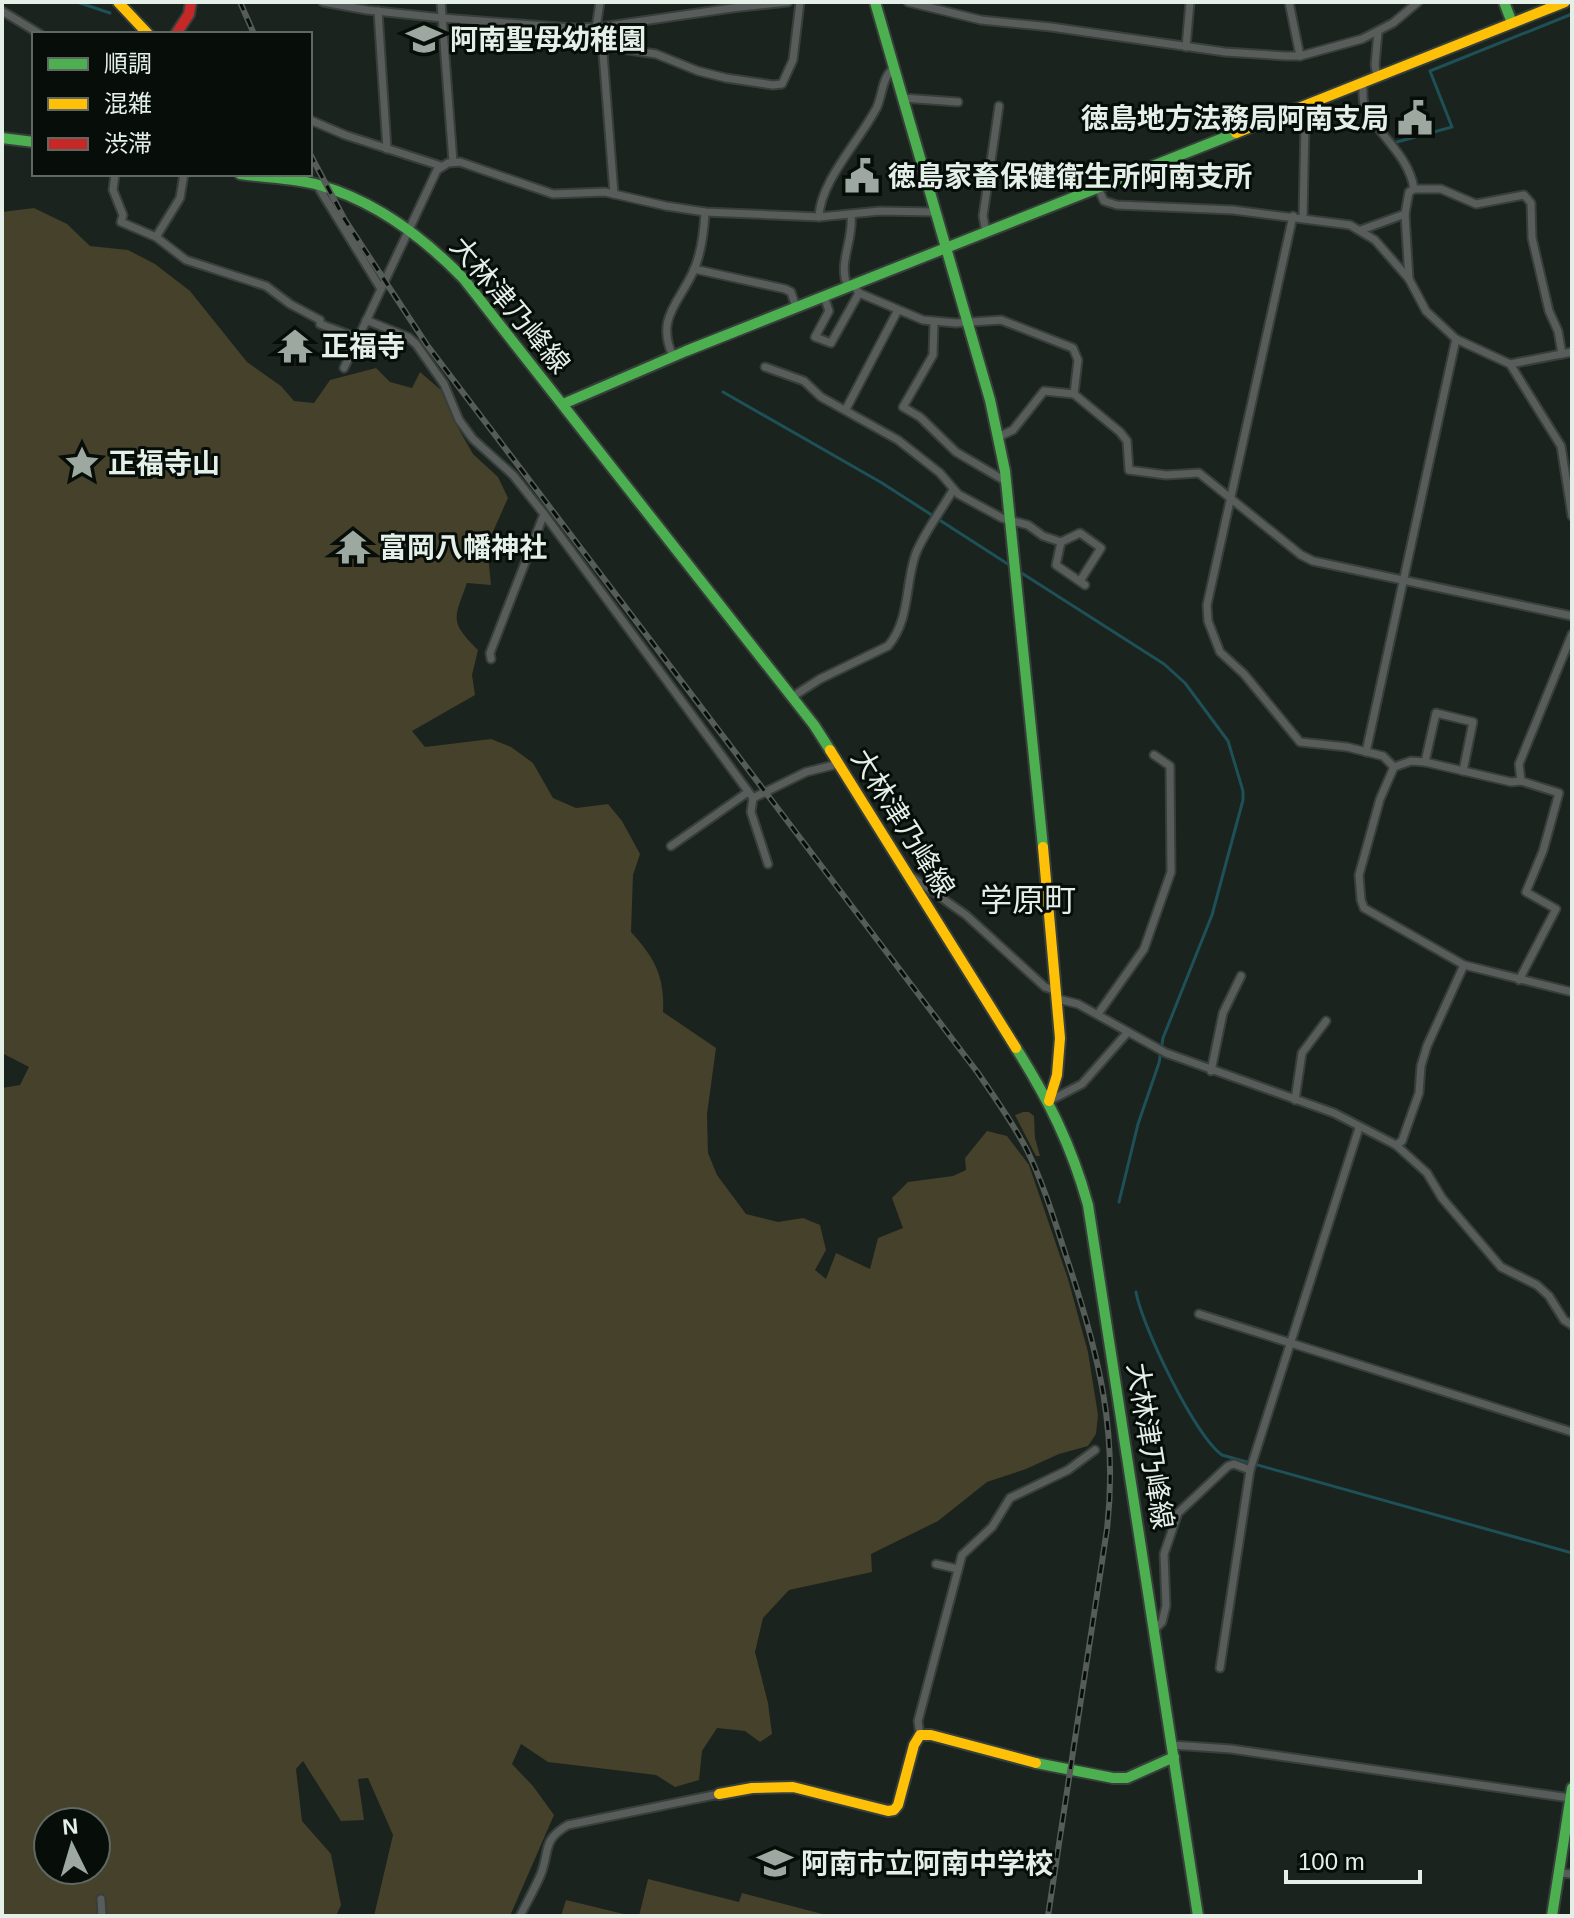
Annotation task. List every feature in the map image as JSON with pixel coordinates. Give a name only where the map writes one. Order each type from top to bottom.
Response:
[{"type":"street","points":[[118,2],[146,32]]},
{"type":"street","points":[[177,32],[189,14],[191,2]]},
{"type":"street","points":[[323,2],[442,18],[599,28],[788,2]]},
{"type":"street","points":[[441,2],[453,162]]},
{"type":"street","points":[[600,2],[599,28],[614,194]]},
{"type":"street","points":[[602,46],[656,54],[698,71],[726,78],[782,84],[793,60],[800,2]]},
{"type":"street","points":[[875,2],[947,248],[998,437],[1007,482],[1057,995],[1061,1062],[1049,1101]]},
{"type":"street","points":[[908,2],[975,19],[1225,52],[1300,56],[1346,45],[1378,32],[1418,2]]},
{"type":"street","points":[[1186,47],[1190,2]]},
{"type":"street","points":[[1289,2],[1300,56]]},
{"type":"street","points":[[1504,2],[1512,23]]},
{"type":"street","points":[[563,404],[673,356],[824,296],[854,288],[986,232],[1565,2]]},
{"type":"street","points":[[2,11],[37,32]]},
{"type":"street","points":[[378,11],[387,149]]},
{"type":"street","points":[[1377,76],[1378,32]]},
{"type":"street","points":[[819,217],[823,195],[875,110],[886,76],[894,68]]},
{"type":"street","points":[[1363,82],[1365,106],[1401,157],[1413,180],[1414,189]]},
{"type":"street","points":[[903,98],[958,102]]},
{"type":"street","points":[[986,232],[983,216],[999,106]]},
{"type":"street","points":[[1301,106],[1305,123],[1303,217]]},
{"type":"street","points":[[312,121],[441,166],[460,162],[553,194],[589,191],[705,212],[819,217],[888,211],[935,212]]},
{"type":"street","points":[[2,138],[32,142]]},
{"type":"street","points":[[344,368],[441,166]]},
{"type":"street","points":[[115,176],[113,190],[123,215],[121,222],[156,237],[186,260],[266,286],[290,304],[320,320],[320,324],[358,338]]},
{"type":"street","points":[[156,237],[180,198],[184,176]]},
{"type":"street","name":"大林津乃峰線","points":[[254,176],[317,185],[367,204],[446,260],[463,278],[814,725],[1049,1101],[1076,1161],[1088,1205],[1198,1916]]},
{"type":"street","points":[[302,176],[317,185],[381,289]]},
{"type":"street","points":[[1098,188],[1104,201],[1117,205],[1193,206],[1303,217],[1332,221],[1361,230],[1375,240],[1409,279],[1426,311],[1456,339],[1510,364],[1561,446],[1572,516]]},
{"type":"street","points":[[1409,279],[1405,214],[1409,192],[1414,189],[1449,191],[1476,204],[1518,195],[1528,197],[1532,213],[1532,238],[1562,354]]},
{"type":"street","points":[[673,356],[666,336],[672,305],[694,269],[705,226],[705,212]]},
{"type":"street","points":[[1361,230],[1405,214]]},
{"type":"street","points":[[851,215],[852,228],[842,269],[854,288],[898,310],[934,323],[1001,320],[1073,348],[1078,360],[1074,394]]},
{"type":"street","points":[[1293,216],[1207,605],[1208,621],[1220,652],[1244,674],[1300,742],[1311,741],[1383,756],[1394,767]]},
{"type":"street","points":[[694,269],[785,289],[791,292],[796,307]]},
{"type":"street","points":[[824,296],[829,311],[815,337],[831,343],[854,288]]},
{"type":"street","points":[[846,409],[898,310]]},
{"type":"street","points":[[366,320],[408,337],[416,344],[444,384],[459,420],[473,439],[513,475],[544,514],[750,795],[751,812],[768,864]]},
{"type":"street","points":[[934,323],[933,355],[903,407],[920,417],[956,452],[1007,482]]},
{"type":"street","points":[[1366,752],[1456,339]]},
{"type":"street","points":[[1510,364],[1572,352]]},
{"type":"street","points":[[765,367],[804,381],[821,397],[898,440],[922,458],[953,490],[1002,518],[1061,542],[1080,533],[1101,548],[1082,583],[1056,565],[1061,542]]},
{"type":"street","points":[[998,437],[1013,430],[1044,391],[1074,394],[1127,441],[1129,470],[1166,475],[1195,472],[1301,555],[1313,561],[1572,616]]},
{"type":"street","points":[[792,697],[820,679],[888,646],[894,639],[907,605],[915,554],[953,490]]},
{"type":"street","points":[[491,659],[490,653],[544,514]]},
{"type":"street","points":[[1521,781],[1519,764],[1572,634]]},
{"type":"street","points":[[1425,762],[1436,713],[1473,722],[1463,771]]},
{"type":"street","points":[[1098,1014],[1144,949],[1171,872],[1170,766],[1154,755]]},
{"type":"street","points":[[1519,980],[1556,909],[1526,892],[1543,851],[1559,793],[1521,781],[1511,782],[1425,762],[1411,761],[1394,767],[1380,799],[1359,875],[1364,908],[1464,965],[1490,970],[1519,980],[1572,992]]},
{"type":"street","points":[[671,846],[750,795],[806,772],[838,764]]},
{"type":"street","points":[[905,873],[966,915],[1057,995],[1098,1014],[1166,1053],[1334,1113],[1396,1145],[1427,1173],[1442,1198],[1501,1267],[1537,1285],[1549,1296],[1564,1320],[1572,1325]]},
{"type":"street","points":[[1396,1145],[1402,1141],[1419,1093],[1421,1066],[1427,1046],[1464,965]]},
{"type":"street","points":[[1211,1071],[1223,1013],[1241,976]]},
{"type":"street","points":[[1295,1100],[1302,1053],[1326,1021]]},
{"type":"street","points":[[1049,1101],[1082,1084],[1127,1033]]},
{"type":"street","points":[[1220,1668],[1251,1466],[1359,1128]]},
{"type":"street","points":[[1199,1314],[1572,1432]]},
{"type":"street","points":[[520,1916],[542,1871],[547,1844],[557,1831],[568,1825],[752,1788],[793,1787],[894,1810],[920,1735],[918,1721],[962,1555],[992,1527],[1010,1498],[1068,1470],[1095,1450]]},
{"type":"street","points":[[1154,1630],[1162,1622],[1166,1606],[1164,1554],[1178,1513],[1228,1466],[1251,1466]]},
{"type":"street","points":[[936,1564],[958,1569]]},
{"type":"street","points":[[920,1735],[931,1735],[1055,1768],[1113,1778],[1127,1778],[1173,1751],[1231,1749],[1571,1793],[1552,1916]]},
{"type":"street","points":[[1560,1873],[1572,1874]]},
{"type":"street","points":[[101,1899],[102,1916]]},
{"type":"shaded area","points":[[34,208],[67,224],[90,246],[128,250],[155,264],[190,291],[247,362],[281,386],[294,401],[314,403],[330,380],[376,368],[390,382],[412,388],[420,372],[441,390],[473,454],[498,477],[508,498],[487,545],[491,585],[467,583],[457,612],[458,626],[478,650],[472,675],[475,695],[412,731],[425,747],[491,739],[511,747],[533,763],[553,798],[576,808],[608,804],[622,821],[640,854],[633,875],[631,932],[646,950],[660,977],[663,1012],[716,1048],[707,1114],[708,1153],[717,1175],[746,1214],[778,1222],[803,1218],[820,1225],[826,1250],[815,1270],[826,1279],[836,1253],[870,1269],[878,1238],[903,1228],[892,1198],[908,1182],[953,1176],[966,1170],[965,1158],[987,1131],[1007,1136],[1029,1165],[1068,1279],[1088,1352],[1098,1415],[1096,1434],[1088,1446],[987,1482],[938,1521],[871,1554],[872,1572],[789,1590],[763,1618],[755,1652],[772,1734],[760,1742],[745,1731],[717,1728],[702,1751],[699,1780],[675,1787],[656,1775],[548,1762],[521,1744],[512,1764],[554,1815],[510,1916],[374,1916],[393,1835],[368,1778],[358,1779],[364,1820],[341,1821],[303,1761],[296,1769],[302,1821],[331,1854],[341,1905],[336,1916],[2,1916],[2,1088],[20,1085],[29,1067],[2,1053],[2,212]]},
{"type":"shaded area","points":[[1023,1112],[1034,1116],[1040,1156],[1036,1156],[1015,1115]]},
{"type":"shaded area","points":[[648,1879],[739,1902],[742,1893],[830,1916],[639,1916]]},
{"type":"shaded area","points":[[566,1900],[632,1916],[561,1916]]},
{"type":"waterway","points":[[77,2],[110,13]]},
{"type":"waterway","points":[[1397,142],[1452,127],[1430,71],[1572,14]]},
{"type":"waterway","points":[[723,392],[882,483],[1014,568]]},
{"type":"waterway","points":[[1020,572],[1164,664],[1185,683],[1228,741],[1243,791],[1212,915],[1163,1038],[1159,1063],[1138,1124],[1119,1202]]},
{"type":"waterway","points":[[1136,1292],[1148,1329],[1171,1379],[1198,1426],[1222,1455],[1572,1553]]},
{"type":"railway","points":[[240,2],[253,32]]},
{"type":"railway","points":[[312,158],[345,220],[427,345],[978,1073],[1016,1130],[1045,1192],[1080,1298],[1097,1363],[1108,1427],[1110,1460],[1107,1529],[1048,1916]]},
{"type":"traffic: fast","points":[[875,2],[990,400],[1005,471],[1043,847]]},
{"type":"traffic: fast","points":[[1504,2],[1512,23]]},
{"type":"traffic: fast","points":[[563,404],[686,351],[1236,133]]},
{"type":"traffic: fast","points":[[2,138],[32,142]]},
{"type":"traffic: fast","points":[[257,176],[319,185],[360,201],[415,235],[463,278],[814,725],[830,750]]},
{"type":"traffic: fast","points":[[1016,1048],[1058,1124],[1088,1205],[1198,1916]]},
{"type":"traffic: fast","points":[[1036,1763],[1127,1778],[1174,1757]]},
{"type":"traffic: fast","points":[[1552,1916],[1572,1788]]},
{"type":"traffic: slow","points":[[118,2],[146,32]]},
{"type":"traffic: slow","points":[[1236,133],[1565,2]]},
{"type":"traffic: slow","points":[[830,750],[1016,1048]]},
{"type":"traffic: slow","points":[[1043,847],[1060,1038],[1057,1075],[1049,1101]]},
{"type":"traffic: slow","points":[[719,1794],[752,1788],[793,1787],[894,1810],[920,1735],[931,1735],[1036,1763]]},
{"type":"traffic: jam","points":[[177,32],[189,14],[191,2]]},
{"type":"place","name":"阿南聖母幼稚園","points":[[424,39]]},
{"type":"place","name":"徳島地方法務局阿南支局","points":[[1415,118]]},
{"type":"place","name":"徳島家畜保健衛生所阿南支所","points":[[862,176]]},
{"type":"place","name":"正福寺","points":[[295,346]]},
{"type":"place","name":"正福寺山","points":[[82,463]]},
{"type":"place","name":"富岡八幡神社","points":[[353,547]]},
{"type":"place","name":"阿南市立阿南中学校","points":[[775,1863]]},
{"type":"district","name":"学原町","points":[[1028,900]]}]
